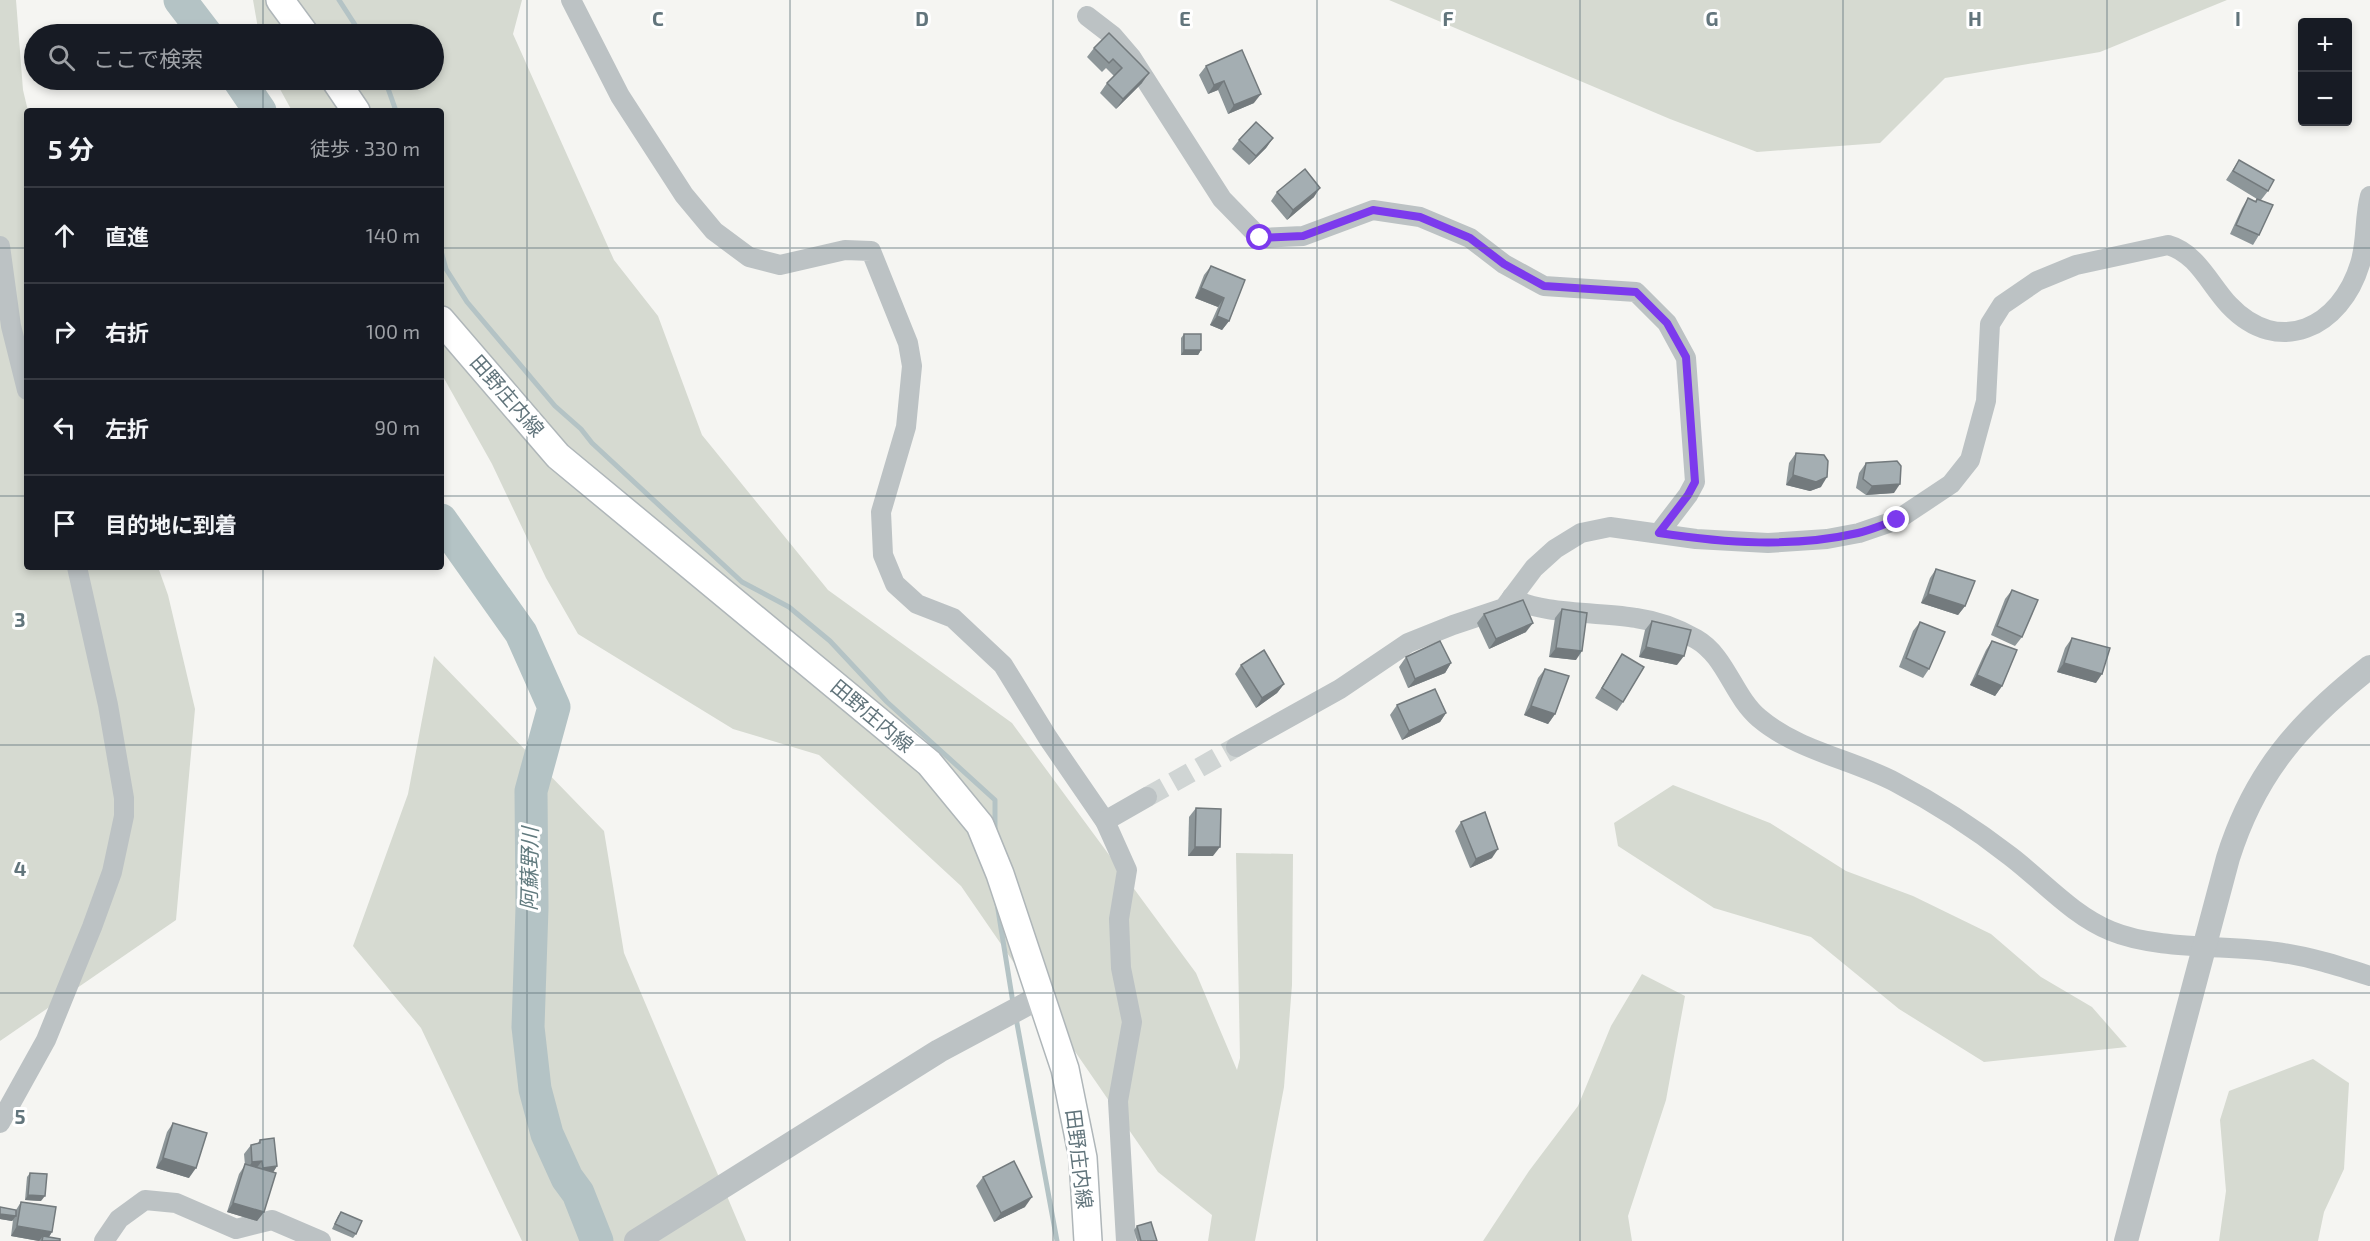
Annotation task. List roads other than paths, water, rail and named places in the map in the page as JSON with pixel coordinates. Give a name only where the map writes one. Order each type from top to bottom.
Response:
[{"type":"main road","points":[[280,0],[298,24]]},
{"type":"main road","points":[[342,90],[354,108]]},
{"type":"main road","name":"田野庄内線","points":[[444,323],[558,456],[929,763],[980,825],[1000,874],[1065,1069],[1083,1158],[1088,1241]]},
{"type":"street","points":[[571,0],[620,96],[684,195],[714,231],[749,256],[780,265],[845,250],[871,251],[908,343],[912,366],[906,427],[881,513],[883,555],[895,584],[917,604],[953,618],[1003,665],[1048,738],[1105,820],[1127,870],[1119,919],[1121,968],[1132,1022],[1118,1101],[1126,1241]]},
{"type":"street","points":[[1088,16],[1113,36],[1131,57],[1222,199],[1260,238],[1303,236],[1373,210],[1420,217],[1470,238],[1504,264],[1544,286],[1636,292],[1667,323],[1686,357],[1695,482],[1659,533]]},
{"type":"street","points":[[1236,747],[1330,695],[1408,643],[1504,608],[1534,568],[1555,549],[1581,533],[1610,527],[1696,539],[1754,543],[1827,538],[1859,533],[1897,520],[1939,494],[1962,473],[1970,460],[1976,446],[1987,393],[1988,333],[1992,318],[2002,305],[2037,281],[2076,265],[2168,245],[2178,248],[2194,262],[2227,303],[2248,323],[2288,333],[2311,328],[2345,296],[2355,278],[2361,262],[2370,196]]},
{"type":"street","points":[[0,246],[10,326],[24,379]]},
{"type":"street","points":[[0,1123],[46,1040],[92,927],[112,872],[123,816],[124,798],[108,705],[77,570]]},
{"type":"street","points":[[1512,597],[1523,603],[1544,608],[1636,617],[1667,625],[1697,639],[1712,651],[1757,717],[1796,741],[1892,780],[1925,798],[2009,855],[2076,911],[2113,932],[2163,943],[2284,953],[2321,961],[2370,976]]},
{"type":"street","points":[[2127,1241],[2236,834],[2266,772],[2293,737],[2329,701],[2370,667]]},
{"type":"street","points":[[1105,820],[1147,796]]},
{"type":"street","points":[[636,1241],[939,1051],[1040,997]]},
{"type":"street","points":[[104,1241],[119,1219],[145,1200],[176,1203],[236,1229],[272,1220],[321,1241]]},
{"type":"waterway","name":"阿蘇野川","points":[[180,0],[198,24]]},
{"type":"waterway","points":[[339,0],[355,24]]},
{"type":"waterway","name":"阿蘇野川","points":[[246,90],[258,108]]},
{"type":"waterway","points":[[389,90],[395,108]]},
{"type":"waterway","points":[[444,262],[446,269],[467,302],[555,406],[581,429],[592,443],[742,582],[789,607],[830,641],[887,702],[995,800],[995,834]]},
{"type":"waterway","name":"阿蘇野川","points":[[444,524],[521,633],[554,707],[531,791],[532,908],[528,1027],[535,1089],[547,1134],[567,1178],[578,1193],[597,1241]]},
{"type":"waterway","points":[[996,897],[1013,1003]]},
{"type":"waterway","points":[[1016,1018],[1057,1241]]},
{"type":"tunnel","points":[[1147,797],[1236,747]]}]
